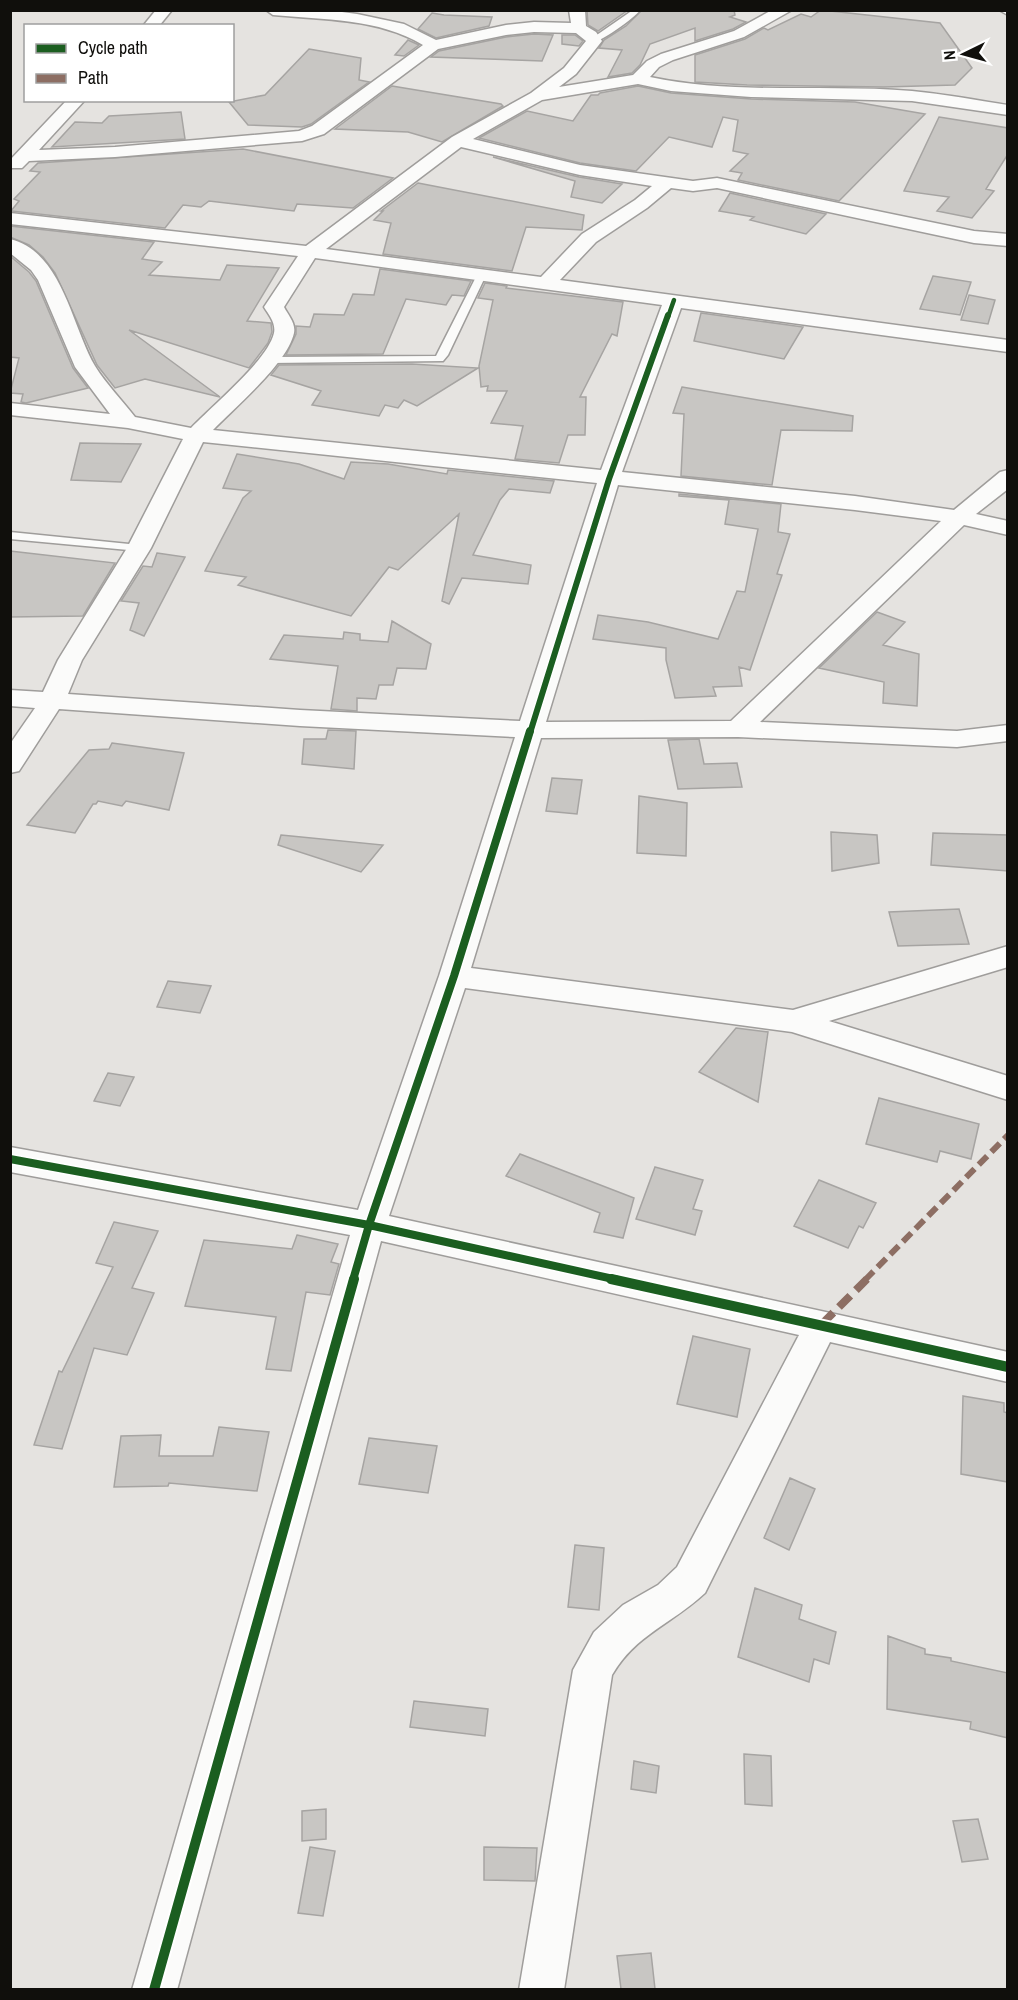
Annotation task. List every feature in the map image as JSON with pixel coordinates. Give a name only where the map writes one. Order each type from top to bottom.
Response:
[{"type":"street","points":[[152,24],[165,10]]},
{"type":"street","points":[[273,10],[371,21],[402,27],[421,35],[433,45]]},
{"type":"street","points":[[577,10],[579,28]]},
{"type":"street","points":[[638,79],[653,63],[739,34],[785,10]]},
{"type":"street","points":[[10,765],[52,701],[70,660],[139,548],[196,435],[270,360],[284,333],[284,324],[274,307],[310,252],[458,141],[537,96],[570,71],[594,41],[591,35],[579,28],[534,27],[506,30],[433,45],[318,129],[302,136],[115,152],[24,156]]},
{"type":"street","points":[[537,96],[638,79],[671,86],[750,92],[912,96],[1008,110]]},
{"type":"street","points":[[10,171],[75,102]]},
{"type":"street","points":[[458,141],[580,170],[693,186],[717,183],[778,194],[880,218],[934,226],[974,237],[1008,240]]},
{"type":"street","points":[[546,283],[589,238],[641,204],[666,183]]},
{"type":"street","points":[[10,218],[310,252],[1008,346]]},
{"type":"street","points":[[974,237],[1008,222]]},
{"type":"street","points":[[10,244],[26,252],[52,285],[82,361],[128,422]]},
{"type":"street","points":[[154,1989],[369,1225],[454,976],[609,479],[674,300]]},
{"type":"street","points":[[10,409],[128,422],[196,435],[855,503],[959,518],[1008,528]]},
{"type":"street","points":[[738,729],[959,518],[1008,477]]},
{"type":"street","points":[[10,698],[300,718],[531,730],[738,729],[957,739],[1008,733]]},
{"type":"street","points":[[793,1021],[1008,956]]},
{"type":"street","points":[[454,976],[793,1021],[1008,1088]]},
{"type":"street","points":[[10,1159],[369,1225],[1008,1366]]},
{"type":"street","points":[[541,1989],[593,1670],[608,1645],[637,1618],[672,1598],[691,1580],[822,1324]]},
{"type":"lane","points":[[594,41],[604,37],[612,27],[632,19],[637,10]]},
{"type":"lane","points":[[270,360],[439,359],[481,275]]},
{"type":"lane","points":[[10,536],[139,548]]},
{"type":"building","points":[[587,10],[628,10],[598,31],[588,25]]},
{"type":"building","points":[[642,10],[734,10],[735,15],[730,17],[746,22],[733,29],[695,41],[695,28],[650,44],[640,65],[632,73],[608,77],[622,50],[599,48],[604,40],[626,26]]},
{"type":"building","points":[[821,10],[940,23],[972,68],[955,85],[884,87],[695,82],[695,55],[745,39],[764,28],[768,30],[801,14],[811,17]]},
{"type":"building","points":[[432,13],[492,17],[489,26],[436,38],[418,29]]},
{"type":"building","points":[[534,34],[553,35],[542,61],[431,57],[439,51],[506,37]]},
{"type":"building","points":[[562,35],[575,35],[583,41],[579,46],[562,44]]},
{"type":"building","points":[[408,40],[419,45],[404,56],[395,55]]},
{"type":"building","points":[[309,49],[361,58],[359,80],[369,82],[311,124],[302,127],[248,125],[229,102],[265,95]]},
{"type":"building","points":[[392,86],[503,106],[442,142],[408,132],[335,129]]},
{"type":"building","points":[[638,86],[671,93],[751,99],[855,102],[925,114],[839,201],[738,180],[742,173],[730,171],[748,154],[733,151],[738,120],[723,117],[712,147],[669,137],[636,171],[580,163],[479,138],[527,111],[573,121],[591,95]]},
{"type":"building","points":[[181,112],[185,139],[52,147],[75,122],[102,123],[109,116]]},
{"type":"building","points":[[939,117],[1008,128],[1008,154],[986,189],[994,191],[972,218],[937,211],[949,197],[904,191]]},
{"type":"building","points":[[243,149],[393,178],[353,208],[297,204],[294,211],[209,201],[201,207],[183,205],[165,228],[11,211],[19,201],[14,199],[40,172],[30,171],[38,163]]},
{"type":"building","points":[[493,157],[579,177],[622,184],[602,203],[571,197],[575,181]]},
{"type":"building","points":[[418,183],[584,215],[582,230],[526,227],[512,271],[383,254],[391,223],[374,220],[383,211],[381,211]]},
{"type":"building","points":[[730,193],[826,214],[806,234],[750,220],[754,217],[719,211]]},
{"type":"building","points":[[10,226],[154,242],[142,259],[162,262],[149,275],[220,280],[227,265],[279,268],[247,321],[271,323],[272,332],[268,343],[249,368],[129,330],[220,397],[145,379],[115,388],[97,365],[55,273],[43,257],[29,245],[10,237]]},
{"type":"building","points":[[10,256],[36,281],[73,368],[88,388],[26,403],[21,402],[23,394],[10,393],[19,358],[10,357]]},
{"type":"building","points":[[380,269],[471,281],[464,296],[452,295],[446,305],[406,299],[383,354],[286,355],[296,334],[296,326],[310,327],[314,314],[344,315],[353,294],[374,295]]},
{"type":"building","points":[[933,276],[971,282],[960,315],[920,309]]},
{"type":"building","points":[[485,283],[507,286],[506,288],[623,302],[617,336],[612,334],[580,397],[586,397],[585,435],[568,435],[559,463],[515,459],[523,426],[491,423],[507,391],[487,391],[488,386],[481,387],[479,366],[493,300],[478,298]]},
{"type":"building","points":[[969,295],[995,300],[988,324],[961,320]]},
{"type":"building","points":[[701,313],[803,327],[784,359],[694,341]]},
{"type":"building","points":[[412,364],[478,368],[417,406],[404,400],[398,408],[385,405],[379,416],[312,405],[321,391],[271,375],[279,365]]},
{"type":"building","points":[[682,387],[853,416],[852,431],[781,430],[772,485],[681,476],[684,414],[673,413]]},
{"type":"building","points":[[80,443],[141,444],[121,482],[71,480]]},
{"type":"building","points":[[237,454],[299,464],[344,479],[351,462],[388,464],[447,474],[448,470],[554,481],[550,493],[509,489],[500,500],[473,555],[531,565],[528,584],[462,578],[449,604],[442,601],[459,514],[398,570],[389,567],[351,616],[238,585],[246,577],[205,571],[243,498],[251,491],[223,488]]},
{"type":"building","points":[[679,494],[781,504],[778,532],[790,534],[777,574],[782,575],[750,670],[739,667],[742,686],[713,687],[716,696],[675,698],[666,660],[666,648],[593,639],[598,615],[648,622],[718,639],[737,591],[745,592],[758,529],[725,524],[729,500],[679,496]]},
{"type":"building","points":[[10,551],[115,563],[83,616],[10,617]]},
{"type":"building","points":[[157,553],[185,557],[144,636],[130,630],[139,603],[121,601],[143,566],[152,567]]},
{"type":"building","points":[[877,612],[905,622],[883,645],[919,654],[917,706],[883,703],[884,682],[819,668]]},
{"type":"building","points":[[392,621],[431,644],[426,669],[397,668],[393,685],[379,685],[376,699],[357,698],[357,711],[331,709],[338,666],[270,659],[284,635],[343,639],[344,632],[360,634],[360,640],[388,642]]},
{"type":"building","points":[[328,730],[356,731],[354,769],[302,764],[304,739],[326,739]]},
{"type":"building","points":[[699,739],[704,764],[737,763],[742,787],[678,789],[668,740]]},
{"type":"building","points":[[112,743],[184,753],[169,810],[126,801],[122,806],[98,801],[93,804],[75,833],[27,825],[89,750],[109,749]]},
{"type":"building","points":[[552,778],[582,780],[577,814],[546,811]]},
{"type":"building","points":[[639,796],[687,803],[686,856],[637,853]]},
{"type":"building","points":[[831,832],[877,835],[879,863],[832,871]]},
{"type":"building","points":[[933,833],[1008,835],[1008,871],[931,865]]},
{"type":"building","points":[[281,835],[383,845],[361,872],[278,845]]},
{"type":"building","points":[[959,909],[969,944],[898,946],[889,912]]},
{"type":"building","points":[[168,981],[211,986],[200,1013],[157,1007]]},
{"type":"building","points":[[736,1028],[768,1032],[758,1102],[699,1072]]},
{"type":"building","points":[[108,1073],[134,1077],[120,1106],[94,1101]]},
{"type":"building","points":[[879,1098],[979,1124],[971,1159],[940,1151],[937,1162],[866,1144]]},
{"type":"building","points":[[520,1154],[634,1198],[623,1238],[594,1232],[600,1213],[506,1176]]},
{"type":"building","points":[[655,1167],[703,1180],[693,1209],[702,1211],[695,1235],[636,1219]]},
{"type":"building","points":[[819,1180],[876,1203],[863,1228],[859,1226],[848,1248],[794,1226]]},
{"type":"building","points":[[114,1222],[158,1231],[132,1288],[154,1293],[127,1355],[94,1348],[62,1449],[34,1445],[59,1371],[62,1372],[113,1267],[96,1263]]},
{"type":"building","points":[[297,1235],[338,1244],[331,1262],[339,1264],[330,1295],[306,1292],[291,1371],[266,1369],[276,1317],[185,1306],[204,1240],[292,1249]]},
{"type":"building","points":[[693,1336],[750,1349],[737,1417],[677,1404]]},
{"type":"building","points":[[963,1396],[1004,1403],[1004,1412],[1008,1413],[1008,1482],[961,1474]]},
{"type":"building","points":[[219,1427],[269,1432],[257,1491],[169,1483],[168,1486],[114,1487],[121,1436],[161,1435],[159,1456],[213,1456]]},
{"type":"building","points":[[369,1438],[437,1446],[428,1493],[359,1484]]},
{"type":"building","points":[[790,1478],[815,1489],[789,1550],[764,1538]]},
{"type":"building","points":[[575,1545],[604,1548],[599,1610],[568,1607]]},
{"type":"building","points":[[755,1588],[802,1605],[799,1619],[836,1632],[829,1664],[814,1659],[809,1682],[738,1657]]},
{"type":"building","points":[[888,1636],[925,1649],[925,1654],[951,1658],[951,1661],[1008,1673],[1008,1738],[970,1729],[971,1722],[887,1709]]},
{"type":"building","points":[[414,1701],[488,1709],[485,1736],[410,1727]]},
{"type":"building","points":[[744,1754],[771,1756],[772,1806],[745,1804]]},
{"type":"building","points":[[634,1761],[659,1766],[656,1793],[631,1789]]},
{"type":"building","points":[[326,1809],[326,1839],[302,1841],[302,1811]]},
{"type":"building","points":[[978,1819],[988,1859],[962,1862],[953,1821]]},
{"type":"building","points":[[310,1847],[335,1851],[323,1916],[298,1913]]},
{"type":"building","points":[[484,1847],[537,1848],[535,1881],[484,1880]]},
{"type":"building","points":[[651,1953],[655,1989],[621,1989],[617,1956]]},
{"type":"marked path","points":[[822,1324],[1008,1135]]},
{"type":"cycle path","points":[[154,1990],[369,1225],[454,976],[609,479],[674,300]]},
{"type":"cycle path","points":[[10,1159],[369,1225],[1008,1367]]}]
